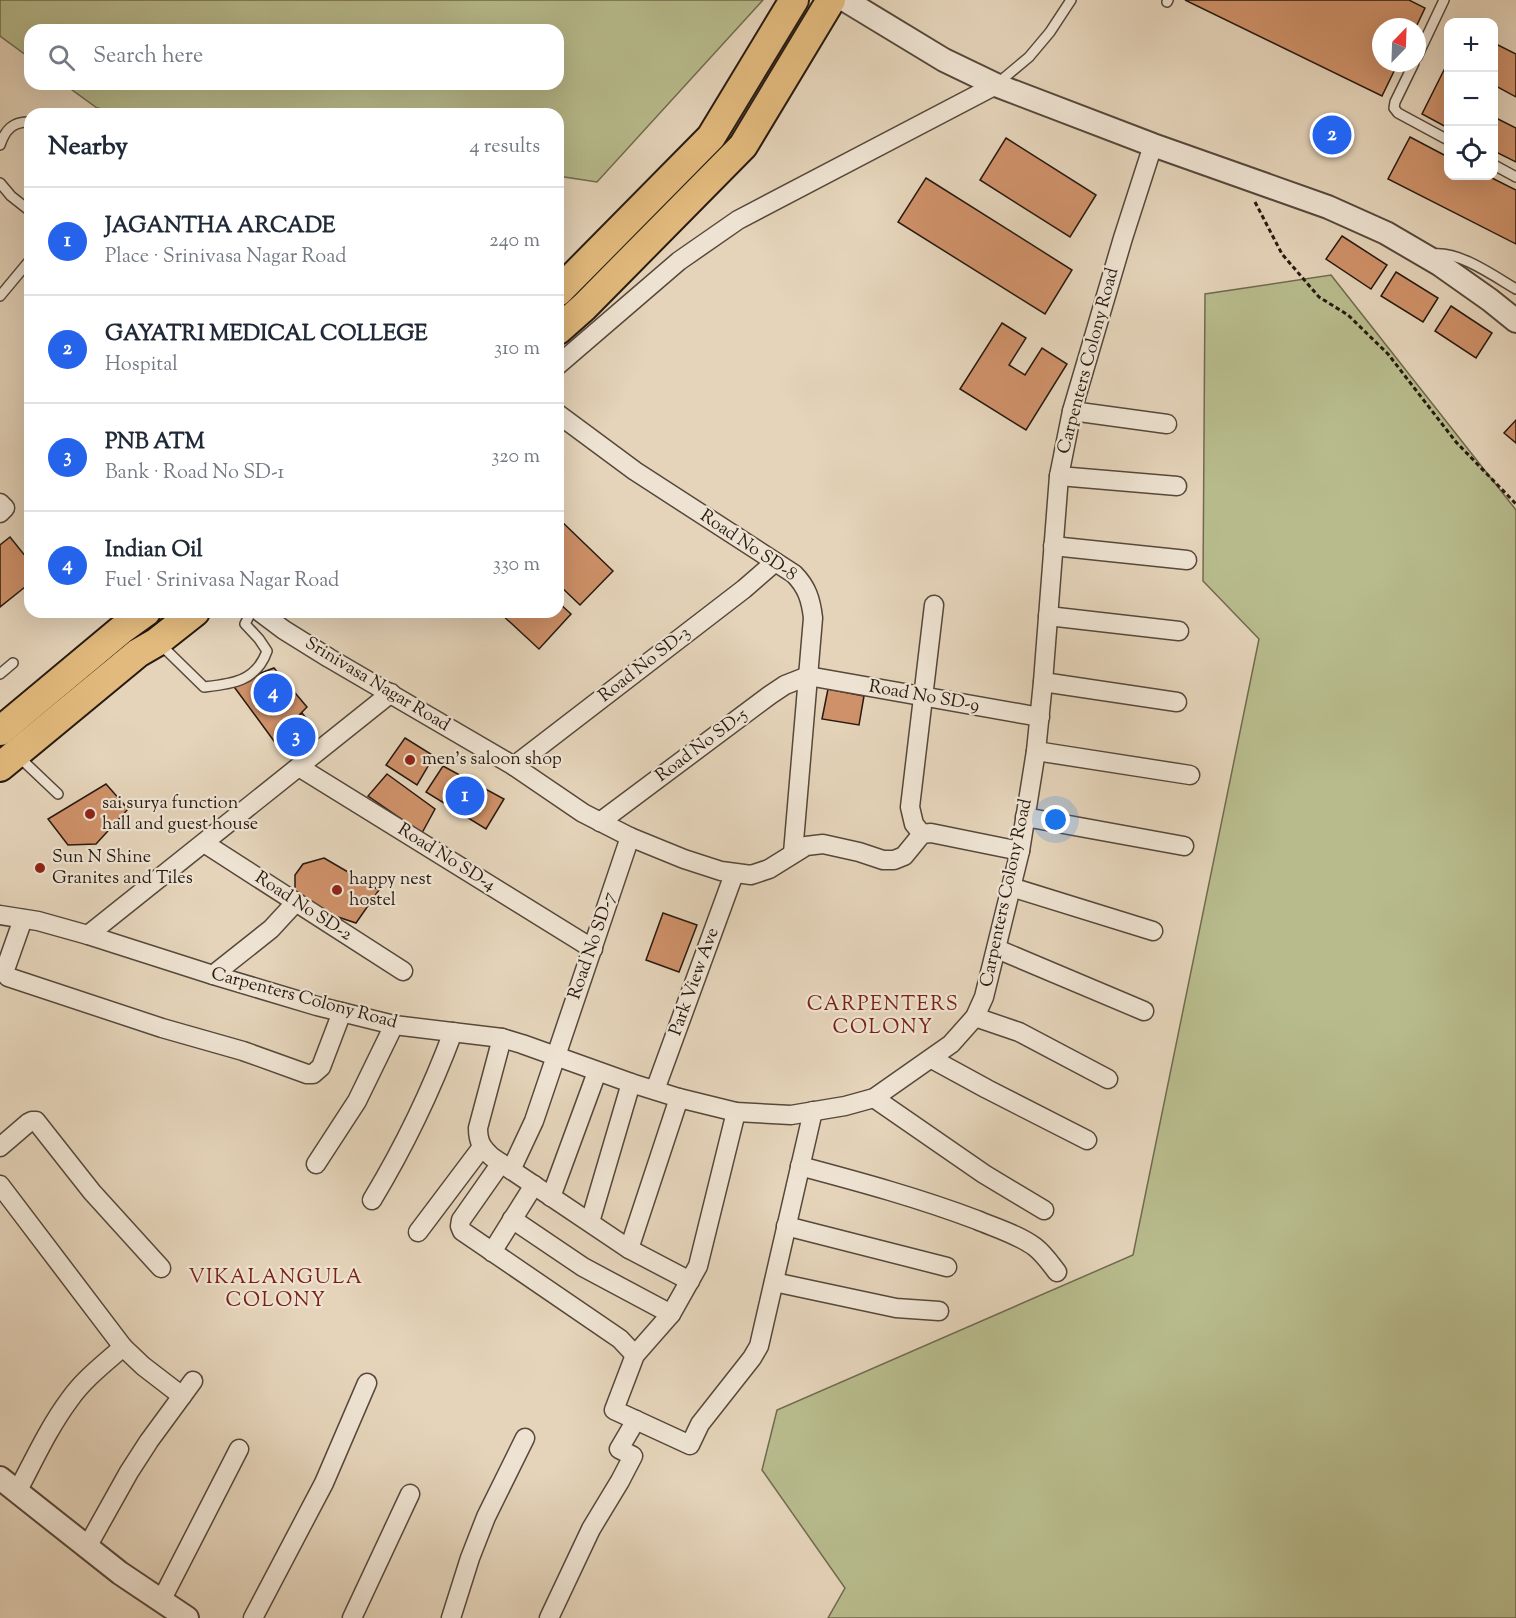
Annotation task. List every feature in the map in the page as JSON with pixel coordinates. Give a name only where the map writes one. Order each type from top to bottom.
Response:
[{"type":"main road","points":[[564,286],[711,136],[794,0]]},
{"type":"main road","points":[[564,325],[743,146],[831,0]]},
{"type":"main road","points":[[5,750],[121,630],[138,618]]},
{"type":"main road","points":[[5,750],[187,618]]},
{"type":"street","points":[[845,0],[944,60],[996,85],[1153,145],[1328,207],[1386,233],[1490,300],[1516,321]]},
{"type":"street","points":[[564,360],[679,261],[738,220],[996,85]]},
{"type":"street","name":"Carpenters Colony Road","points":[[0,915],[88,935],[213,975],[394,1025],[502,1038],[631,1083],[736,1112],[791,1115],[845,1106],[873,1098],[932,1059],[951,1044],[975,1017],[984,998],[997,949],[1020,851],[1036,751],[1059,476],[1072,411],[1153,145]]},
{"type":"street","points":[[1072,411],[1167,424]]},
{"type":"street","name":"Road No SD-8","points":[[564,418],[635,471],[794,574],[807,590],[813,618],[793,853]]},
{"type":"street","points":[[1059,476],[1178,486]]},
{"type":"street","points":[[0,503],[5,508],[0,513]]},
{"type":"street","points":[[1053,546],[1187,560]]},
{"type":"street","name":"Road No SD-3","points":[[514,766],[744,589],[775,562]]},
{"type":"street","points":[[934,605],[910,807],[914,824],[922,834],[931,833],[1020,851]]},
{"type":"street","points":[[1048,616],[1179,631]]},
{"type":"street","name":"Srinivasa Nagar Road","points":[[268,618],[284,630],[514,766],[600,822],[684,859],[734,874],[752,875],[769,869],[806,846],[823,844],[883,860],[894,860],[904,856],[922,834]]},
{"type":"street","name":"Road No SD-9","points":[[808,676],[1040,717]]},
{"type":"street","name":"Road No SD-5","points":[[600,822],[784,685],[808,676]]},
{"type":"street","points":[[1043,682],[1177,702]]},
{"type":"street","points":[[88,935],[391,693]]},
{"type":"street","points":[[1036,751],[1190,775]]},
{"type":"street","name":"Road No SD-4","points":[[299,767],[593,949]]},
{"type":"street","points":[[1025,817],[1184,846]]},
{"type":"street","name":"Road No SD-7","points":[[492,1252],[468,1236],[460,1226],[461,1220],[506,1167],[534,1121],[630,837]]},
{"type":"street","name":"Road No SD-2","points":[[204,843],[403,971]]},
{"type":"street","name":"Park View Ave","points":[[655,1090],[734,874]]},
{"type":"street","points":[[1011,888],[1153,931]]},
{"type":"street","points":[[213,975],[271,929],[295,903]]},
{"type":"street","points":[[23,919],[6,967],[5,972],[8,976],[162,1028],[243,1051],[307,1074],[313,1074],[321,1067],[342,1012]]},
{"type":"street","points":[[997,949],[1144,1011]]},
{"type":"street","points":[[975,1017],[1019,1032],[1107,1079]]},
{"type":"street","points":[[316,1164],[357,1101],[394,1025]]},
{"type":"street","points":[[372,1200],[397,1159],[422,1108],[453,1032]]},
{"type":"street","points":[[502,1038],[477,1128],[482,1147],[506,1167],[629,1249],[690,1281]]},
{"type":"street","points":[[932,1059],[1087,1140]]},
{"type":"street","points":[[551,1197],[597,1072]]},
{"type":"street","points":[[590,1222],[631,1083]]},
{"type":"street","points":[[629,1249],[679,1098]]},
{"type":"street","points":[[873,1098],[984,1174],[1044,1210]]},
{"type":"street","points":[[736,1112],[698,1266],[671,1314],[635,1355],[614,1410],[690,1445],[699,1424],[756,1352],[813,1111]]},
{"type":"street","points":[[0,1147],[32,1120],[36,1121],[92,1192],[161,1268]]},
{"type":"street","points":[[418,1232],[482,1147]]},
{"type":"street","points":[[800,1166],[877,1187],[950,1210],[988,1225],[1036,1248],[1057,1272]]},
{"type":"street","points":[[0,1185],[123,1347],[143,1366],[182,1396]]},
{"type":"street","points":[[534,1185],[492,1252],[620,1339],[635,1355]]},
{"type":"street","points":[[512,1219],[583,1267],[671,1314]]},
{"type":"street","points":[[786,1226],[947,1267]]},
{"type":"street","points":[[774,1282],[896,1308],[939,1311]]},
{"type":"street","points":[[123,1347],[90,1376],[71,1397],[9,1485],[87,1547],[187,1618]]},
{"type":"street","points":[[87,1547],[129,1472],[193,1381]]},
{"type":"street","points":[[253,1618],[324,1483],[367,1383]]},
{"type":"street","points":[[549,1618],[591,1529],[633,1456],[619,1449],[636,1420]]},
{"type":"street","points":[[451,1618],[486,1517],[525,1438]]},
{"type":"street","points":[[161,1601],[239,1449]]},
{"type":"street","points":[[352,1618],[410,1494]]},
{"type":"lane","points":[[996,85],[1029,57],[1050,32],[1071,0]]},
{"type":"lane","points":[[1426,38],[1444,0]]},
{"type":"lane","points":[[1410,72],[1394,108],[1398,113],[1444,137]]},
{"type":"lane","points":[[0,120],[10,127]]},
{"type":"lane","points":[[0,145],[4,133],[10,127],[24,123]]},
{"type":"lane","points":[[1498,167],[1516,177]]},
{"type":"lane","points":[[0,183],[24,206]]},
{"type":"lane","points":[[1422,255],[1439,253],[1456,257],[1516,289]]},
{"type":"lane","points":[[0,296],[24,267]]},
{"type":"lane","points":[[157,642],[204,687],[232,684],[248,676],[263,661],[267,651],[245,624],[248,618]]},
{"type":"lane","points":[[0,674],[13,663]]},
{"type":"lane","points":[[5,750],[58,794]]},
{"type":"path","points":[[1242,176],[1282,254],[1319,297],[1348,315],[1388,354],[1456,442],[1516,504]]},
{"type":"green space","points":[[0,0],[763,0],[597,182],[564,177],[564,108],[97,108],[72,90],[564,90],[564,24],[24,24],[24,54],[0,36]]},
{"type":"green space","points":[[1331,275],[1516,510],[1516,1618],[828,1618],[845,1588],[762,1470],[777,1410],[1133,1255],[1259,639],[1203,581],[1205,294]]},
{"type":"building","points":[[1185,0],[1409,0],[1425,8],[1420,18],[1372,18],[1372,72],[1394,72],[1382,96]]},
{"type":"building","points":[[1498,45],[1516,54],[1516,97],[1498,87]]},
{"type":"building","points":[[1444,70],[1444,126],[1422,114]]},
{"type":"building","points":[[1498,119],[1516,128],[1516,162],[1498,153]]},
{"type":"building","points":[[1410,137],[1444,155],[1444,180],[1496,180],[1516,190],[1516,244],[1388,179]]},
{"type":"building","points":[[1006,138],[1096,195],[1070,237],[980,180]]},
{"type":"building","points":[[926,178],[1072,270],[1045,314],[898,222]]},
{"type":"building","points":[[1342,236],[1387,265],[1371,289],[1326,259]]},
{"type":"building","points":[[1396,272],[1438,298],[1423,322],[1381,296]]},
{"type":"building","points":[[1451,306],[1492,333],[1476,358],[1435,331]]},
{"type":"building","points":[[1002,323],[1026,338],[1009,365],[1025,375],[1042,348],[1067,364],[1026,430],[960,389]]},
{"type":"building","points":[[1516,420],[1516,443],[1504,433]]},
{"type":"building","points":[[564,524],[613,571],[580,605],[564,590]]},
{"type":"building","points":[[10,537],[24,554],[24,588],[0,607],[0,545]]},
{"type":"building","points":[[564,608],[571,614],[539,649],[505,618],[564,618]]},
{"type":"building","points":[[274,668],[307,707],[274,741],[232,684]]},
{"type":"building","points":[[828,689],[864,696],[859,725],[822,719]]},
{"type":"building","points":[[302,713],[316,731],[291,754],[278,742]]},
{"type":"building","name":"men's saloon shop","points":[[405,738],[434,756],[417,785],[386,765]]},
{"type":"building","points":[[443,766],[504,799],[486,829],[426,792]]},
{"type":"building","points":[[387,774],[435,809],[422,833],[368,796]]},
{"type":"building","name":"sai surya function hall and guest house","points":[[106,784],[128,809],[96,844],[68,845],[48,819]]},
{"type":"building","name":"happy nest hostel","points":[[324,858],[379,890],[356,923],[332,915],[295,891],[295,875],[303,864]]},
{"type":"building","points":[[663,913],[697,925],[679,972],[646,960]]},
{"type":"place","name":"GAYATRI MEDICAL COLLEGE","points":[[1332,135]]},
{"type":"place","name":"Indian Oil","points":[[273,693]]},
{"type":"place","name":"PNB ATM","points":[[296,737]]},
{"type":"place","name":"men's saloon shop","points":[[410,760]]},
{"type":"place","name":"JAGANTHA ARCADE","points":[[465,796]]},
{"type":"place","name":"sai surya function hall and guest house","points":[[90,814]]},
{"type":"place","name":"Sun N Shine Granites and Tiles","points":[[40,868]]},
{"type":"place","name":"happy nest hostel","points":[[337,890]]},
{"type":"district","name":"CARPENTERS COLONY","points":[[883,1016]]},
{"type":"district","name":"VIKALANGULA COLONY","points":[[276,1290]]}]
